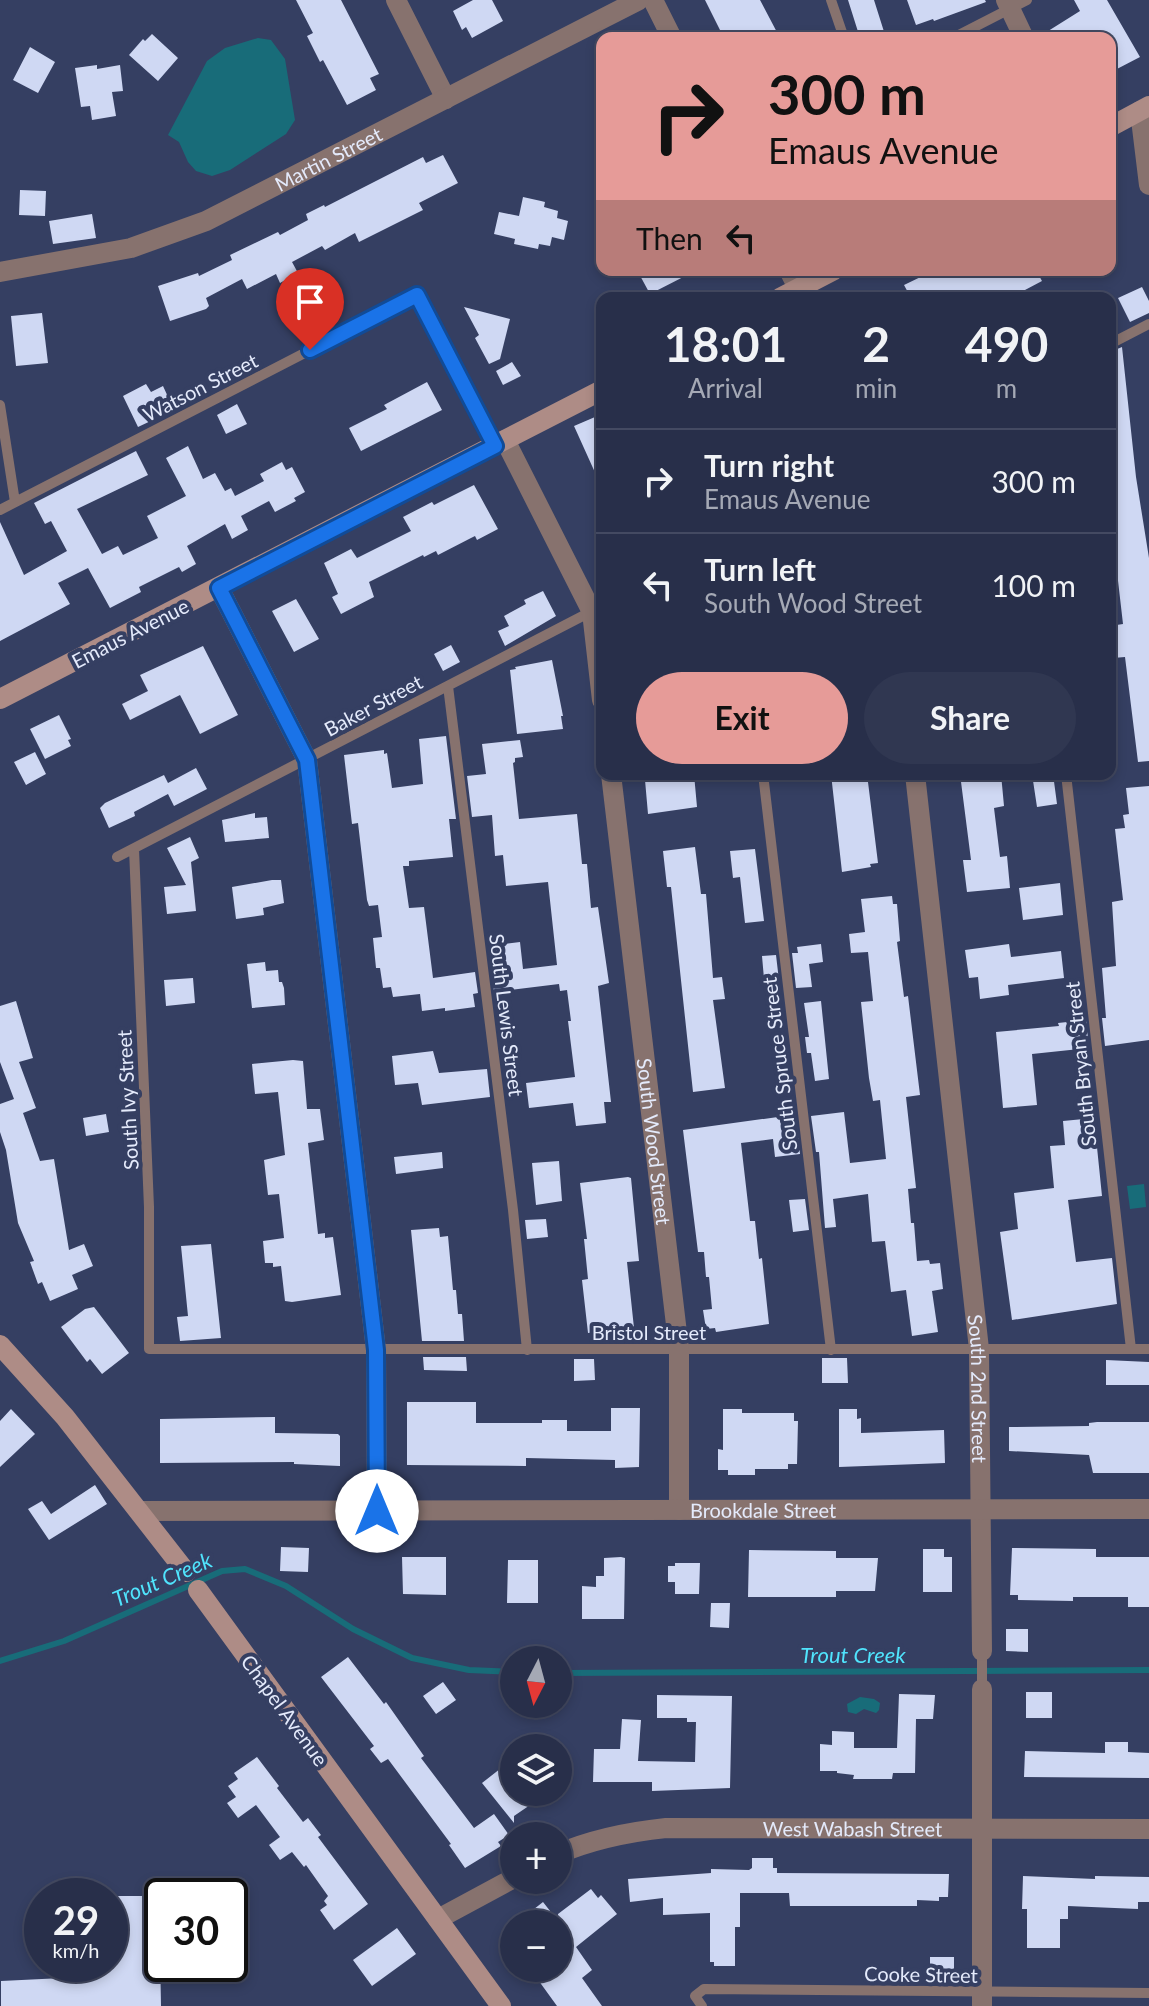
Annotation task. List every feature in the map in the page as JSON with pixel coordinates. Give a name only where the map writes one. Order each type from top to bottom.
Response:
[{"type":"street","points":[[396,0],[446,99]]},
{"type":"street","name":"Martin Street","points":[[0,272],[131,248],[171,236],[639,0]]},
{"type":"street","points":[[653,0],[669,32]]},
{"type":"street","points":[[1014,3],[1022,32]]},
{"type":"street","points":[[1116,124],[1144,109],[1149,185]]},
{"type":"street","points":[[792,289],[821,276]]},
{"type":"street","name":"Emaus Avenue","points":[[0,699],[596,393]]},
{"type":"street","points":[[500,443],[596,607]]},
{"type":"street","points":[[219,588],[307,760],[376,1350],[377,1511]]},
{"type":"street","name":"South Wood Street","points":[[612,780],[679,1350],[679,1510]]},
{"type":"street","name":"South 2nd Street","points":[[916,780],[979,1349],[982,1651]]},
{"type":"street","name":"Chapel Avenue","points":[[0,1333],[186,1572],[501,2006]]},
{"type":"street","name":"Chapel Avenue","points":[[0,1345],[65,1417]]},
{"type":"street","name":"Brookdale Street","points":[[139,1511],[1149,1509]]},
{"type":"street","name":"South 2nd Street","points":[[982,1689],[982,2000]]},
{"type":"street","name":"West Wabash Street","points":[[572,1848],[628,1832],[666,1828],[1149,1829]]},
{"type":"street","points":[[438,1919],[500,1886]]},
{"type":"lane","points":[[831,0],[842,32]]},
{"type":"lane","points":[[963,32],[1014,3]]},
{"type":"lane","name":"Watson Street","points":[[0,510],[417,295],[500,443]]},
{"type":"lane","points":[[1116,341],[1149,324]]},
{"type":"lane","points":[[0,405],[15,502]]},
{"type":"lane","name":"Baker Street","points":[[117,857],[596,610]]},
{"type":"lane","name":"South Lewis Street","points":[[448,686],[513,1210],[527,1350]]},
{"type":"lane","name":"South Spruce Street","points":[[764,780],[831,1350]]},
{"type":"lane","name":"South Bryan Street","points":[[1067,780],[1131,1349]]},
{"type":"lane","name":"South Ivy Street","points":[[134,849],[149,1207],[149,1349]]},
{"type":"lane","name":"Bristol Street","points":[[149,1349],[1149,1349]]},
{"type":"lane","name":"South 2nd Street","points":[[982,1651],[982,1689]]},
{"type":"lane","name":"Cooke Street","points":[[702,2006],[695,1996],[704,1989],[982,2000],[1149,1993]]},
{"type":"shaded area","points":[[258,38],[271,40],[285,59],[295,120],[286,134],[230,170],[212,176],[196,171],[179,142],[168,135],[207,61],[225,48]]},
{"type":"shaded area","points":[[1144,1184],[1146,1207],[1130,1209],[1127,1186]]},
{"type":"shaded area","points":[[860,1697],[880,1703],[879,1710],[876,1713],[864,1709],[856,1714],[848,1712],[847,1704]]},
{"type":"building","points":[[296,0],[341,0],[379,74],[370,78],[376,90],[347,105],[307,36],[313,33]]},
{"type":"building","points":[[473,0],[492,0],[503,21],[472,38],[466,27],[462,30],[453,11]]},
{"type":"building","points":[[705,0],[760,0],[777,32],[721,32]]},
{"type":"building","points":[[848,0],[874,0],[884,32],[858,32]]},
{"type":"building","points":[[907,0],[985,0],[986,2],[916,25]]},
{"type":"building","points":[[1074,0],[1107,0],[1140,57],[1116,69],[1116,32],[1047,32],[1080,11]]},
{"type":"building","points":[[152,34],[178,58],[158,81],[129,55]]},
{"type":"building","points":[[30,47],[55,62],[38,93],[13,80]]},
{"type":"building","points":[[97,65],[97,69],[120,65],[123,91],[112,92],[116,116],[92,120],[90,106],[81,107],[75,68]]},
{"type":"building","points":[[443,155],[458,183],[419,203],[423,210],[359,242],[355,233],[325,250],[322,246],[292,262],[298,273],[280,283],[276,274],[247,289],[242,279],[206,298],[209,306],[206,309],[170,321],[158,286],[198,273],[199,276],[232,260],[230,255],[308,220],[306,214],[324,205],[423,157],[426,163]]},
{"type":"building","points":[[20,190],[46,191],[45,216],[19,215]]},
{"type":"building","points":[[523,197],[545,202],[544,207],[558,211],[557,218],[568,221],[564,240],[552,237],[550,246],[539,244],[538,249],[514,244],[515,239],[494,234],[499,212],[519,216]]},
{"type":"building","points":[[92,214],[96,238],[53,244],[49,221]]},
{"type":"building","points":[[640,276],[685,276],[654,292],[649,292]]},
{"type":"building","points":[[923,276],[1039,276],[1042,281],[1021,292],[908,292],[904,285]]},
{"type":"building","points":[[1142,287],[1149,301],[1149,313],[1130,322],[1118,298]]},
{"type":"building","points":[[464,307],[510,319],[500,359],[489,364],[475,338],[479,335]]},
{"type":"building","points":[[42,313],[48,363],[16,366],[11,316]]},
{"type":"building","points":[[1122,347],[1136,477],[1149,558],[1149,761],[1138,762],[1125,657],[1116,658],[1116,625],[1123,624],[1116,563],[1116,350]]},
{"type":"building","points":[[512,362],[521,376],[503,385],[496,371]]},
{"type":"building","points":[[427,382],[442,410],[361,451],[349,428],[387,409],[384,405]]},
{"type":"building","points":[[146,384],[151,392],[163,386],[174,410],[138,427],[123,396]]},
{"type":"building","points":[[237,404],[247,424],[226,434],[217,415]]},
{"type":"building","points":[[596,417],[596,475],[574,426]]},
{"type":"building","points":[[188,446],[203,479],[215,473],[225,491],[231,488],[235,496],[264,481],[260,474],[282,462],[286,470],[292,467],[305,492],[294,498],[296,501],[275,512],[269,501],[241,516],[248,530],[232,539],[225,524],[187,546],[196,564],[182,572],[179,567],[139,587],[141,592],[110,608],[88,568],[58,583],[70,604],[0,641],[0,522],[24,575],[67,551],[51,521],[45,524],[34,503],[136,451],[148,475],[77,509],[102,554],[118,546],[123,555],[158,538],[147,516],[186,496],[166,458]]},
{"type":"building","points":[[474,485],[498,529],[477,540],[475,536],[438,555],[436,551],[423,555],[369,582],[374,597],[341,614],[332,597],[338,594],[324,563],[351,549],[357,558],[411,531],[403,517]]},
{"type":"building","points":[[543,591],[556,616],[505,646],[498,631],[509,626],[504,616],[526,604],[524,600]]},
{"type":"building","points":[[296,599],[319,639],[294,652],[272,611]]},
{"type":"building","points":[[451,645],[460,662],[443,671],[434,654]]},
{"type":"building","points":[[203,646],[238,715],[200,734],[180,695],[130,720],[122,704],[148,691],[140,675]]},
{"type":"building","points":[[552,660],[563,729],[517,734],[510,670]]},
{"type":"building","points":[[59,715],[71,739],[68,740],[71,746],[45,759],[30,729]]},
{"type":"building","points":[[446,736],[456,819],[449,819],[453,857],[409,861],[409,866],[403,866],[409,908],[424,907],[433,978],[475,972],[478,993],[473,994],[475,1007],[422,1011],[420,994],[393,997],[391,987],[383,988],[380,968],[376,968],[373,938],[382,937],[378,905],[369,906],[367,900],[358,823],[352,824],[344,755],[384,750],[392,788],[423,784],[419,739]]},
{"type":"building","points":[[520,740],[523,757],[515,758],[513,763],[519,819],[577,814],[582,864],[587,864],[591,908],[598,907],[609,983],[598,986],[611,1102],[604,1102],[606,1123],[576,1126],[573,1103],[529,1108],[526,1083],[575,1077],[567,990],[560,991],[559,984],[494,992],[491,969],[498,968],[496,945],[520,942],[523,969],[557,965],[548,882],[506,886],[503,855],[495,856],[492,815],[472,817],[467,776],[486,774],[482,744]]},
{"type":"building","points":[[35,752],[46,774],[26,785],[14,762]]},
{"type":"building","points":[[196,768],[207,789],[174,806],[168,794],[134,812],[135,816],[109,828],[100,808],[105,803],[164,775],[168,783]]},
{"type":"building","points":[[645,780],[695,780],[697,807],[648,814]]},
{"type":"building","points":[[832,780],[868,780],[878,863],[842,872]]},
{"type":"building","points":[[961,780],[1002,780],[1004,806],[994,808],[1000,857],[1007,856],[1010,888],[967,892],[963,860],[971,860]]},
{"type":"building","points":[[1033,780],[1054,780],[1057,804],[1037,807]]},
{"type":"building","points":[[1149,786],[1149,1040],[1105,1046],[1102,968],[1116,966],[1112,902],[1123,900],[1115,829],[1125,828],[1123,815],[1129,814],[1126,788]]},
{"type":"building","points":[[255,813],[255,818],[267,817],[269,838],[225,842],[222,820]]},
{"type":"building","points":[[190,837],[199,858],[191,862],[196,911],[167,914],[164,887],[186,885],[167,848]]},
{"type":"building","points":[[695,847],[701,894],[706,894],[713,978],[722,977],[725,999],[713,1000],[725,1088],[693,1092],[671,887],[667,887],[663,851]]},
{"type":"building","points":[[755,849],[764,921],[745,923],[740,877],[733,878],[730,851]]},
{"type":"building","points":[[281,880],[284,903],[263,908],[264,915],[236,919],[232,887]]},
{"type":"building","points":[[1060,883],[1063,915],[1023,920],[1019,888]]},
{"type":"building","points":[[892,896],[893,904],[897,904],[900,941],[897,942],[904,997],[908,996],[920,1095],[906,1097],[916,1188],[908,1189],[911,1223],[914,1223],[917,1261],[940,1263],[943,1289],[932,1291],[938,1332],[912,1336],[906,1290],[891,1292],[885,1241],[872,1242],[868,1194],[833,1199],[836,1227],[825,1228],[819,1152],[816,1152],[811,1116],[844,1112],[850,1163],[886,1159],[880,1100],[873,1101],[869,1078],[861,1002],[873,1001],[868,952],[851,953],[849,934],[865,932],[861,899]]},
{"type":"building","points":[[821,944],[823,962],[809,964],[812,987],[796,988],[792,953],[798,953],[797,947]]},
{"type":"building","points":[[1009,944],[1011,957],[1061,951],[1064,978],[1008,985],[1009,995],[980,999],[978,977],[969,978],[965,950]]},
{"type":"building","points":[[776,955],[780,989],[765,990],[762,956]]},
{"type":"building","points":[[265,962],[266,971],[278,970],[285,1005],[252,1008],[247,964]]},
{"type":"building","points":[[193,978],[195,1003],[166,1006],[164,980]]},
{"type":"building","points":[[16,1001],[33,1058],[19,1062],[36,1108],[23,1113],[40,1161],[54,1159],[69,1250],[84,1244],[93,1266],[72,1275],[78,1289],[50,1301],[42,1282],[38,1284],[30,1262],[34,1261],[18,1223],[0,1132],[0,1104],[14,1099],[0,1062],[0,1006]]},
{"type":"building","points":[[821,1001],[829,1079],[815,1081],[811,1053],[807,1053],[805,1037],[809,1037],[804,1003]]},
{"type":"building","points":[[1086,1020],[1089,1048],[1032,1054],[1037,1105],[1003,1108],[996,1032]]},
{"type":"building","points":[[433,1051],[439,1073],[487,1069],[490,1097],[422,1105],[418,1083],[395,1085],[392,1056]]},
{"type":"building","points":[[303,1061],[307,1109],[320,1109],[324,1140],[308,1143],[318,1234],[325,1233],[325,1238],[333,1237],[341,1295],[292,1302],[285,1301],[281,1266],[273,1267],[273,1263],[265,1263],[263,1241],[284,1238],[279,1194],[268,1195],[264,1160],[285,1155],[278,1092],[255,1094],[252,1064]]},
{"type":"building","points":[[106,1114],[109,1132],[86,1136],[83,1118]]},
{"type":"building","points":[[792,1115],[796,1118],[800,1154],[775,1157],[773,1139],[741,1143],[750,1221],[755,1221],[759,1259],[762,1258],[769,1324],[716,1332],[715,1328],[706,1329],[703,1310],[712,1309],[709,1277],[706,1277],[704,1252],[698,1252],[683,1130]]},
{"type":"building","points":[[1094,1118],[1102,1196],[1068,1200],[1076,1262],[1112,1258],[1117,1304],[1012,1320],[1000,1232],[1018,1229],[1014,1193],[1054,1188],[1050,1146],[1065,1145],[1063,1121]]},
{"type":"building","points":[[442,1152],[443,1168],[396,1174],[394,1157]]},
{"type":"building","points":[[559,1161],[562,1201],[536,1205],[532,1163]]},
{"type":"building","points":[[631,1178],[639,1261],[627,1262],[634,1328],[588,1333],[582,1280],[588,1279],[584,1239],[587,1239],[580,1183]]},
{"type":"building","points":[[805,1199],[809,1230],[793,1232],[789,1200]]},
{"type":"building","points":[[546,1219],[548,1237],[527,1239],[525,1220]]},
{"type":"building","points":[[439,1228],[440,1237],[448,1236],[453,1290],[456,1290],[458,1314],[462,1314],[464,1341],[422,1341],[411,1230]]},
{"type":"building","points":[[211,1244],[221,1338],[180,1341],[177,1317],[188,1316],[181,1246]]},
{"type":"building","points":[[94,1307],[129,1353],[102,1374],[90,1359],[87,1362],[61,1327],[85,1309]]},
{"type":"building","points":[[423,1357],[466,1357],[467,1371],[424,1370]]},
{"type":"building","points":[[822,1358],[847,1358],[848,1383],[822,1383]]},
{"type":"building","points":[[574,1359],[594,1359],[595,1380],[574,1381]]},
{"type":"building","points":[[1106,1360],[1149,1362],[1149,1385],[1106,1385]]},
{"type":"building","points":[[407,1402],[476,1402],[476,1423],[567,1420],[567,1431],[611,1431],[611,1408],[640,1408],[639,1467],[615,1468],[615,1460],[526,1458],[526,1466],[407,1465]]},
{"type":"building","points":[[11,1409],[35,1434],[0,1467],[0,1421]]},
{"type":"building","points":[[723,1409],[742,1409],[742,1413],[794,1413],[794,1421],[798,1421],[797,1464],[788,1464],[788,1469],[755,1469],[755,1475],[728,1475],[728,1470],[718,1470],[718,1449],[723,1450]]},
{"type":"building","points":[[839,1409],[857,1409],[857,1419],[861,1418],[861,1433],[944,1430],[945,1463],[839,1467]]},
{"type":"building","points":[[275,1417],[275,1433],[338,1434],[340,1466],[294,1462],[160,1463],[160,1419]]},
{"type":"building","points":[[1149,1422],[1149,1473],[1093,1473],[1089,1455],[1009,1451],[1009,1427],[1089,1426],[1089,1423]]},
{"type":"building","points":[[95,1485],[107,1504],[49,1540],[28,1509],[42,1501],[51,1514]]},
{"type":"building","points":[[281,1547],[309,1548],[308,1572],[280,1571]]},
{"type":"building","points":[[1012,1548],[1096,1549],[1096,1557],[1149,1557],[1149,1607],[1128,1607],[1128,1597],[1073,1597],[1073,1601],[1018,1600],[1018,1595],[1010,1595]]},
{"type":"building","points":[[923,1549],[944,1549],[944,1557],[952,1557],[952,1592],[923,1592]]},
{"type":"building","points":[[749,1550],[836,1551],[836,1558],[878,1558],[875,1591],[836,1591],[836,1597],[748,1597]]},
{"type":"building","points":[[402,1557],[446,1557],[446,1595],[403,1594]]},
{"type":"building","points":[[604,1558],[625,1558],[624,1619],[582,1619],[582,1586],[596,1587],[596,1576],[604,1576]]},
{"type":"building","points":[[508,1560],[538,1560],[538,1603],[507,1603]]},
{"type":"building","points":[[675,1563],[700,1563],[699,1594],[675,1594],[675,1582],[668,1582],[668,1566],[675,1566]]},
{"type":"building","points":[[711,1603],[730,1603],[729,1628],[710,1627]]},
{"type":"building","points":[[1006,1629],[1028,1629],[1028,1652],[1006,1651]]},
{"type":"building","points":[[348,1657],[384,1704],[386,1702],[424,1756],[421,1758],[474,1828],[494,1814],[500,1822],[500,1847],[465,1868],[451,1844],[388,1759],[381,1763],[370,1749],[374,1746],[321,1677]]},
{"type":"building","points":[[443,1682],[456,1700],[436,1714],[423,1696]]},
{"type":"building","points":[[1026,1692],[1052,1692],[1052,1718],[1026,1718]]},
{"type":"building","points":[[899,1694],[935,1695],[933,1719],[916,1719],[915,1773],[893,1773],[892,1779],[853,1779],[854,1775],[820,1771],[820,1744],[832,1745],[832,1731],[854,1732],[854,1748],[897,1748]]},
{"type":"building","points":[[657,1695],[732,1696],[730,1788],[652,1791],[652,1782],[593,1782],[594,1749],[620,1749],[622,1719],[641,1720],[638,1761],[695,1762],[696,1722],[687,1722],[687,1718],[657,1718]]},
{"type":"building","points":[[1105,1742],[1128,1742],[1128,1752],[1149,1753],[1149,1778],[1024,1777],[1025,1751],[1105,1753]]},
{"type":"building","points":[[257,1757],[303,1822],[308,1818],[321,1835],[318,1837],[368,1904],[334,1930],[320,1910],[327,1905],[324,1901],[328,1896],[306,1865],[304,1867],[292,1852],[280,1860],[269,1845],[280,1837],[256,1805],[238,1818],[227,1803],[236,1797],[228,1786],[238,1779],[234,1773]]},
{"type":"building","points":[[500,1769],[500,1806],[482,1783]]},
{"type":"building","points":[[500,1806],[529,1806],[514,1816],[513,1822]]},
{"type":"building","points":[[752,1858],[773,1858],[773,1868],[777,1868],[777,1873],[949,1874],[948,1897],[939,1897],[939,1901],[917,1900],[917,1906],[790,1906],[789,1893],[740,1893],[740,1927],[735,1927],[735,1966],[714,1966],[714,1962],[710,1962],[710,1913],[663,1915],[663,1898],[630,1902],[628,1879],[711,1873],[711,1869],[749,1870],[752,1868]]},
{"type":"building","points":[[1023,1876],[1095,1879],[1095,1876],[1149,1877],[1149,1902],[1138,1902],[1138,1909],[1068,1906],[1068,1919],[1060,1919],[1060,1948],[1027,1948],[1027,1909],[1022,1909]]},
{"type":"building","points":[[591,1889],[598,1898],[601,1895],[617,1914],[576,1947],[592,1970],[582,1978],[602,2006],[557,2006],[540,1982],[572,1982],[572,1910],[563,1910]]},
{"type":"building","points":[[128,1896],[144,1896],[144,1982],[161,1982],[161,2006],[1,2006],[1,1981],[128,1982]]},
{"type":"building","points":[[543,1902],[549,1910],[533,1910]]},
{"type":"building","points":[[397,1928],[416,1954],[372,1986],[353,1960]]},
{"type":"building","points":[[930,1957],[954,1957],[954,1978],[930,1978]]},
{"type":"waterway","name":"Trout Creek","points":[[0,1661],[64,1641],[222,1571],[245,1569],[286,1586],[353,1629],[412,1658],[469,1670],[500,1671]]},
{"type":"waterway","name":"Trout Creek","points":[[572,1673],[1149,1670]]},
{"type":"route","points":[[310,350],[417,295],[495,446],[219,588],[307,760],[376,1350],[377,1511]]}]
